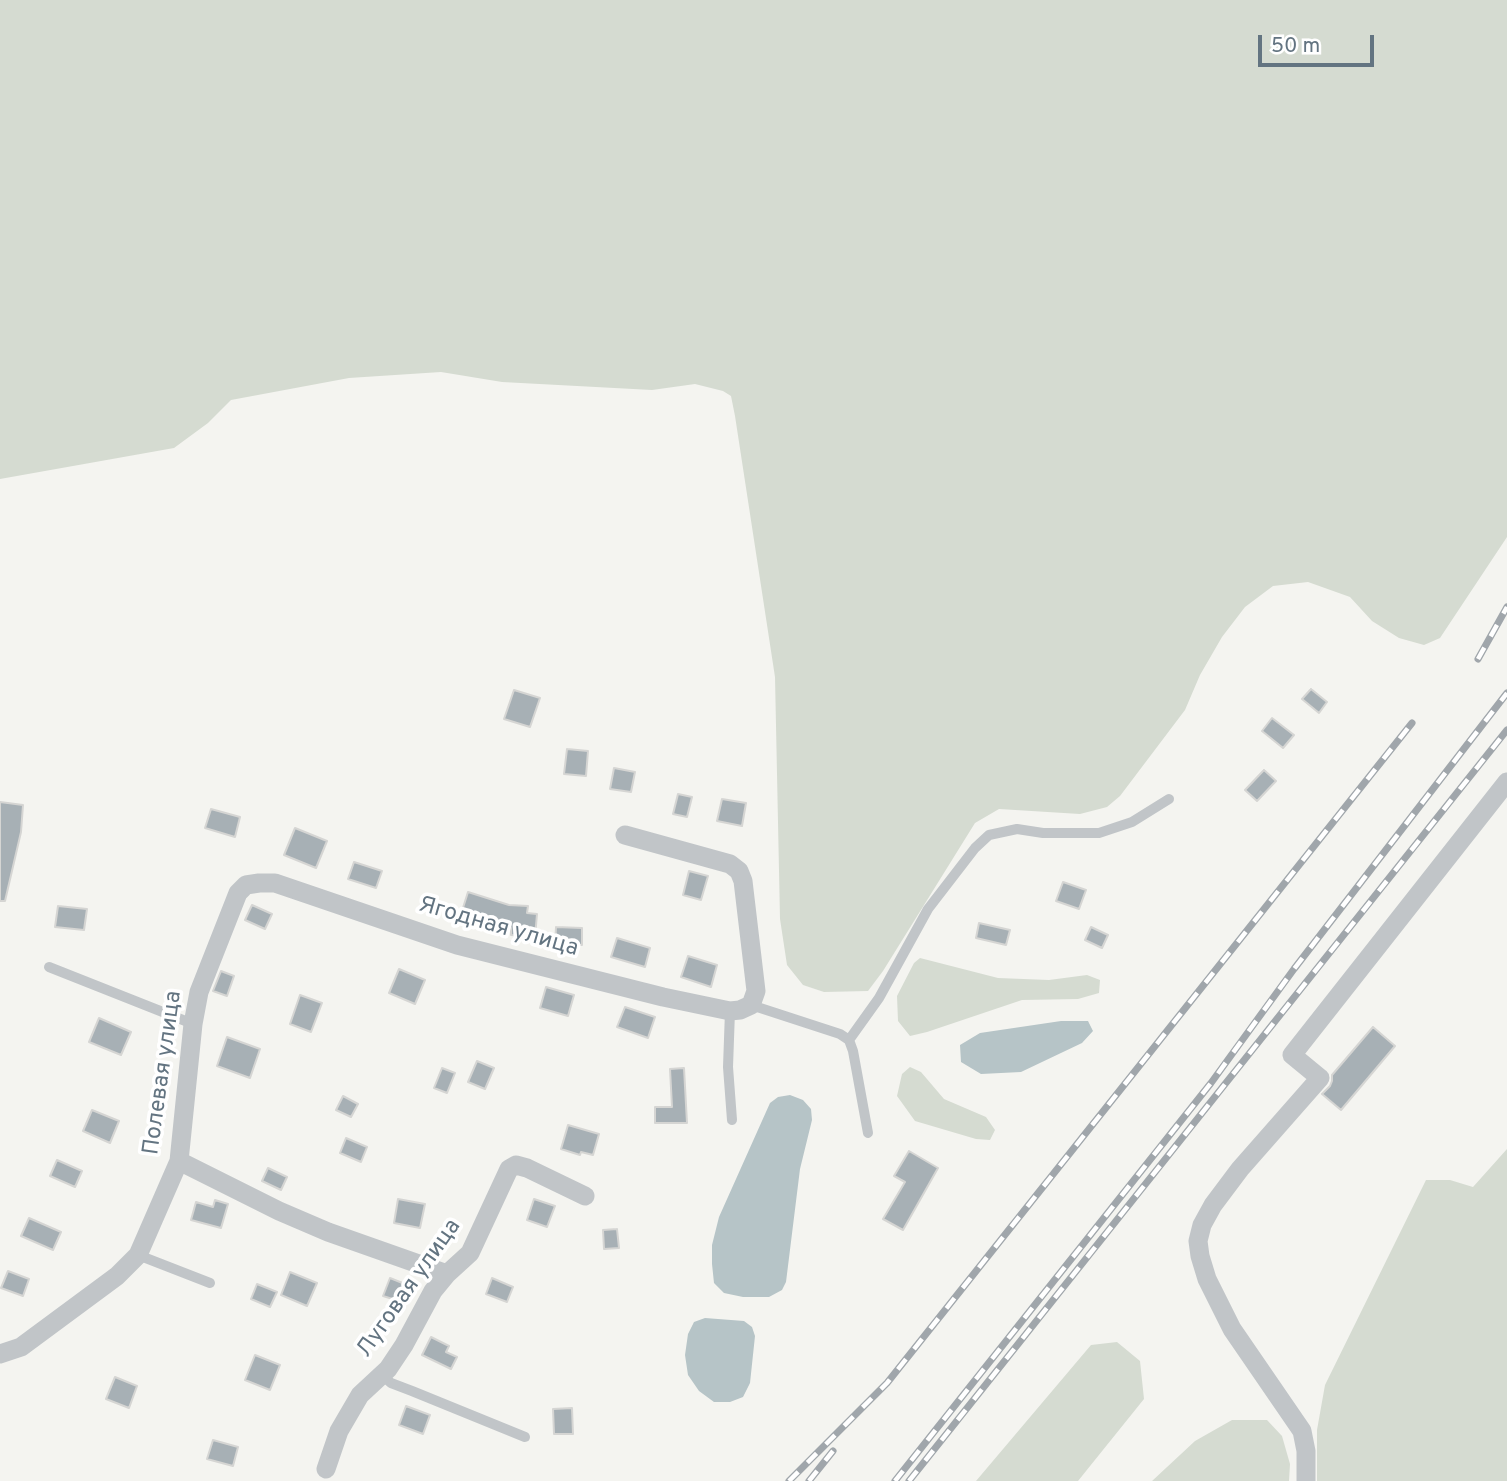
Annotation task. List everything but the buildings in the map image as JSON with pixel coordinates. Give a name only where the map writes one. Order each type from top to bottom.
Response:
[{"type":"street","points":[[1306,1481],[1306,1451],[1302,1431],[1232,1329],[1207,1279],[1198,1241],[1202,1225],[1213,1205],[1240,1169],[1320,1078],[1292,1055],[1507,782]]},
{"type":"street","points":[[625,835],[730,864],[738,871],[743,881],[755,991],[751,1005]]},
{"type":"street","name":"Ягодная улица","points":[[238,893],[246,885],[275,883],[457,945],[663,997],[730,1011],[751,1005]]},
{"type":"street","name":"Полевая улица","points":[[0,1354],[21,1346],[117,1276],[138,1255],[179,1161],[198,992],[238,893]]},
{"type":"street","points":[[179,1161],[279,1211],[328,1232],[447,1274]]},
{"type":"street","name":"Луговая улица","points":[[326,1469],[339,1432],[360,1395],[388,1369],[433,1291],[470,1253],[509,1169],[516,1165],[527,1168],[585,1196]]},
{"type":"lane","points":[[849,1040],[878,998],[928,909],[975,848],[989,835],[1017,829],[1044,833],[1098,833],[1132,822],[1169,799]]},
{"type":"lane","points":[[49,967],[193,1024]]},
{"type":"lane","points":[[751,1005],[840,1034],[849,1040],[868,1133]]},
{"type":"lane","points":[[730,1011],[728,1067],[732,1120]]},
{"type":"lane","points":[[138,1255],[210,1283]]},
{"type":"lane","points":[[382,1375],[402,1387],[525,1437]]},
{"type":"shaded area","points":[[0,0],[1507,0],[1507,537],[1440,638],[1424,645],[1399,638],[1372,621],[1350,597],[1308,582],[1273,586],[1245,607],[1222,637],[1200,675],[1185,710],[1120,796],[1107,807],[1080,814],[999,809],[975,823],[868,991],[824,992],[803,985],[787,965],[780,919],[775,677],[731,396],[723,391],[695,384],[652,390],[502,382],[441,372],[349,378],[231,400],[208,423],[174,448],[0,479]]},
{"type":"shaded area","points":[[920,958],[998,978],[1049,980],[1087,975],[1100,980],[1099,993],[1078,999],[1022,1000],[910,1036],[898,1021],[897,996],[914,963]]},
{"type":"shaded area","points":[[1061,1021],[1088,1021],[1093,1031],[1082,1043],[1021,1072],[981,1074],[961,1062],[960,1045],[980,1033]]},
{"type":"shaded area","points":[[910,1067],[921,1072],[944,1099],[986,1117],[995,1130],[990,1140],[976,1139],[915,1121],[897,1096],[902,1074]]},
{"type":"shaded area","points":[[790,1095],[803,1100],[811,1109],[812,1120],[800,1169],[786,1282],[782,1290],[769,1297],[743,1297],[724,1293],[714,1283],[712,1264],[712,1245],[719,1217],[770,1103],[778,1097]]},
{"type":"shaded area","points":[[1507,1149],[1507,1481],[1317,1481],[1317,1430],[1325,1385],[1426,1180],[1450,1180],[1473,1187]]},
{"type":"shaded area","points":[[705,1318],[744,1321],[752,1327],[755,1336],[750,1383],[743,1397],[730,1402],[714,1402],[699,1391],[688,1375],[685,1355],[688,1334],[694,1322]]},
{"type":"shaded area","points":[[1117,1342],[1140,1361],[1144,1399],[1078,1481],[976,1481],[1091,1345]]},
{"type":"shaded area","points":[[1232,1420],[1267,1420],[1282,1436],[1290,1464],[1289,1481],[1152,1481],[1195,1441]]},
{"type":"railway","points":[[1478,659],[1507,607]]},
{"type":"railway","points":[[895,1481],[1211,1083],[1294,969],[1507,693]]},
{"type":"railway","points":[[789,1481],[887,1383],[1412,723]]},
{"type":"railway","points":[[909,1481],[1507,730]]},
{"type":"railway","points":[[809,1481],[833,1451]]}]
